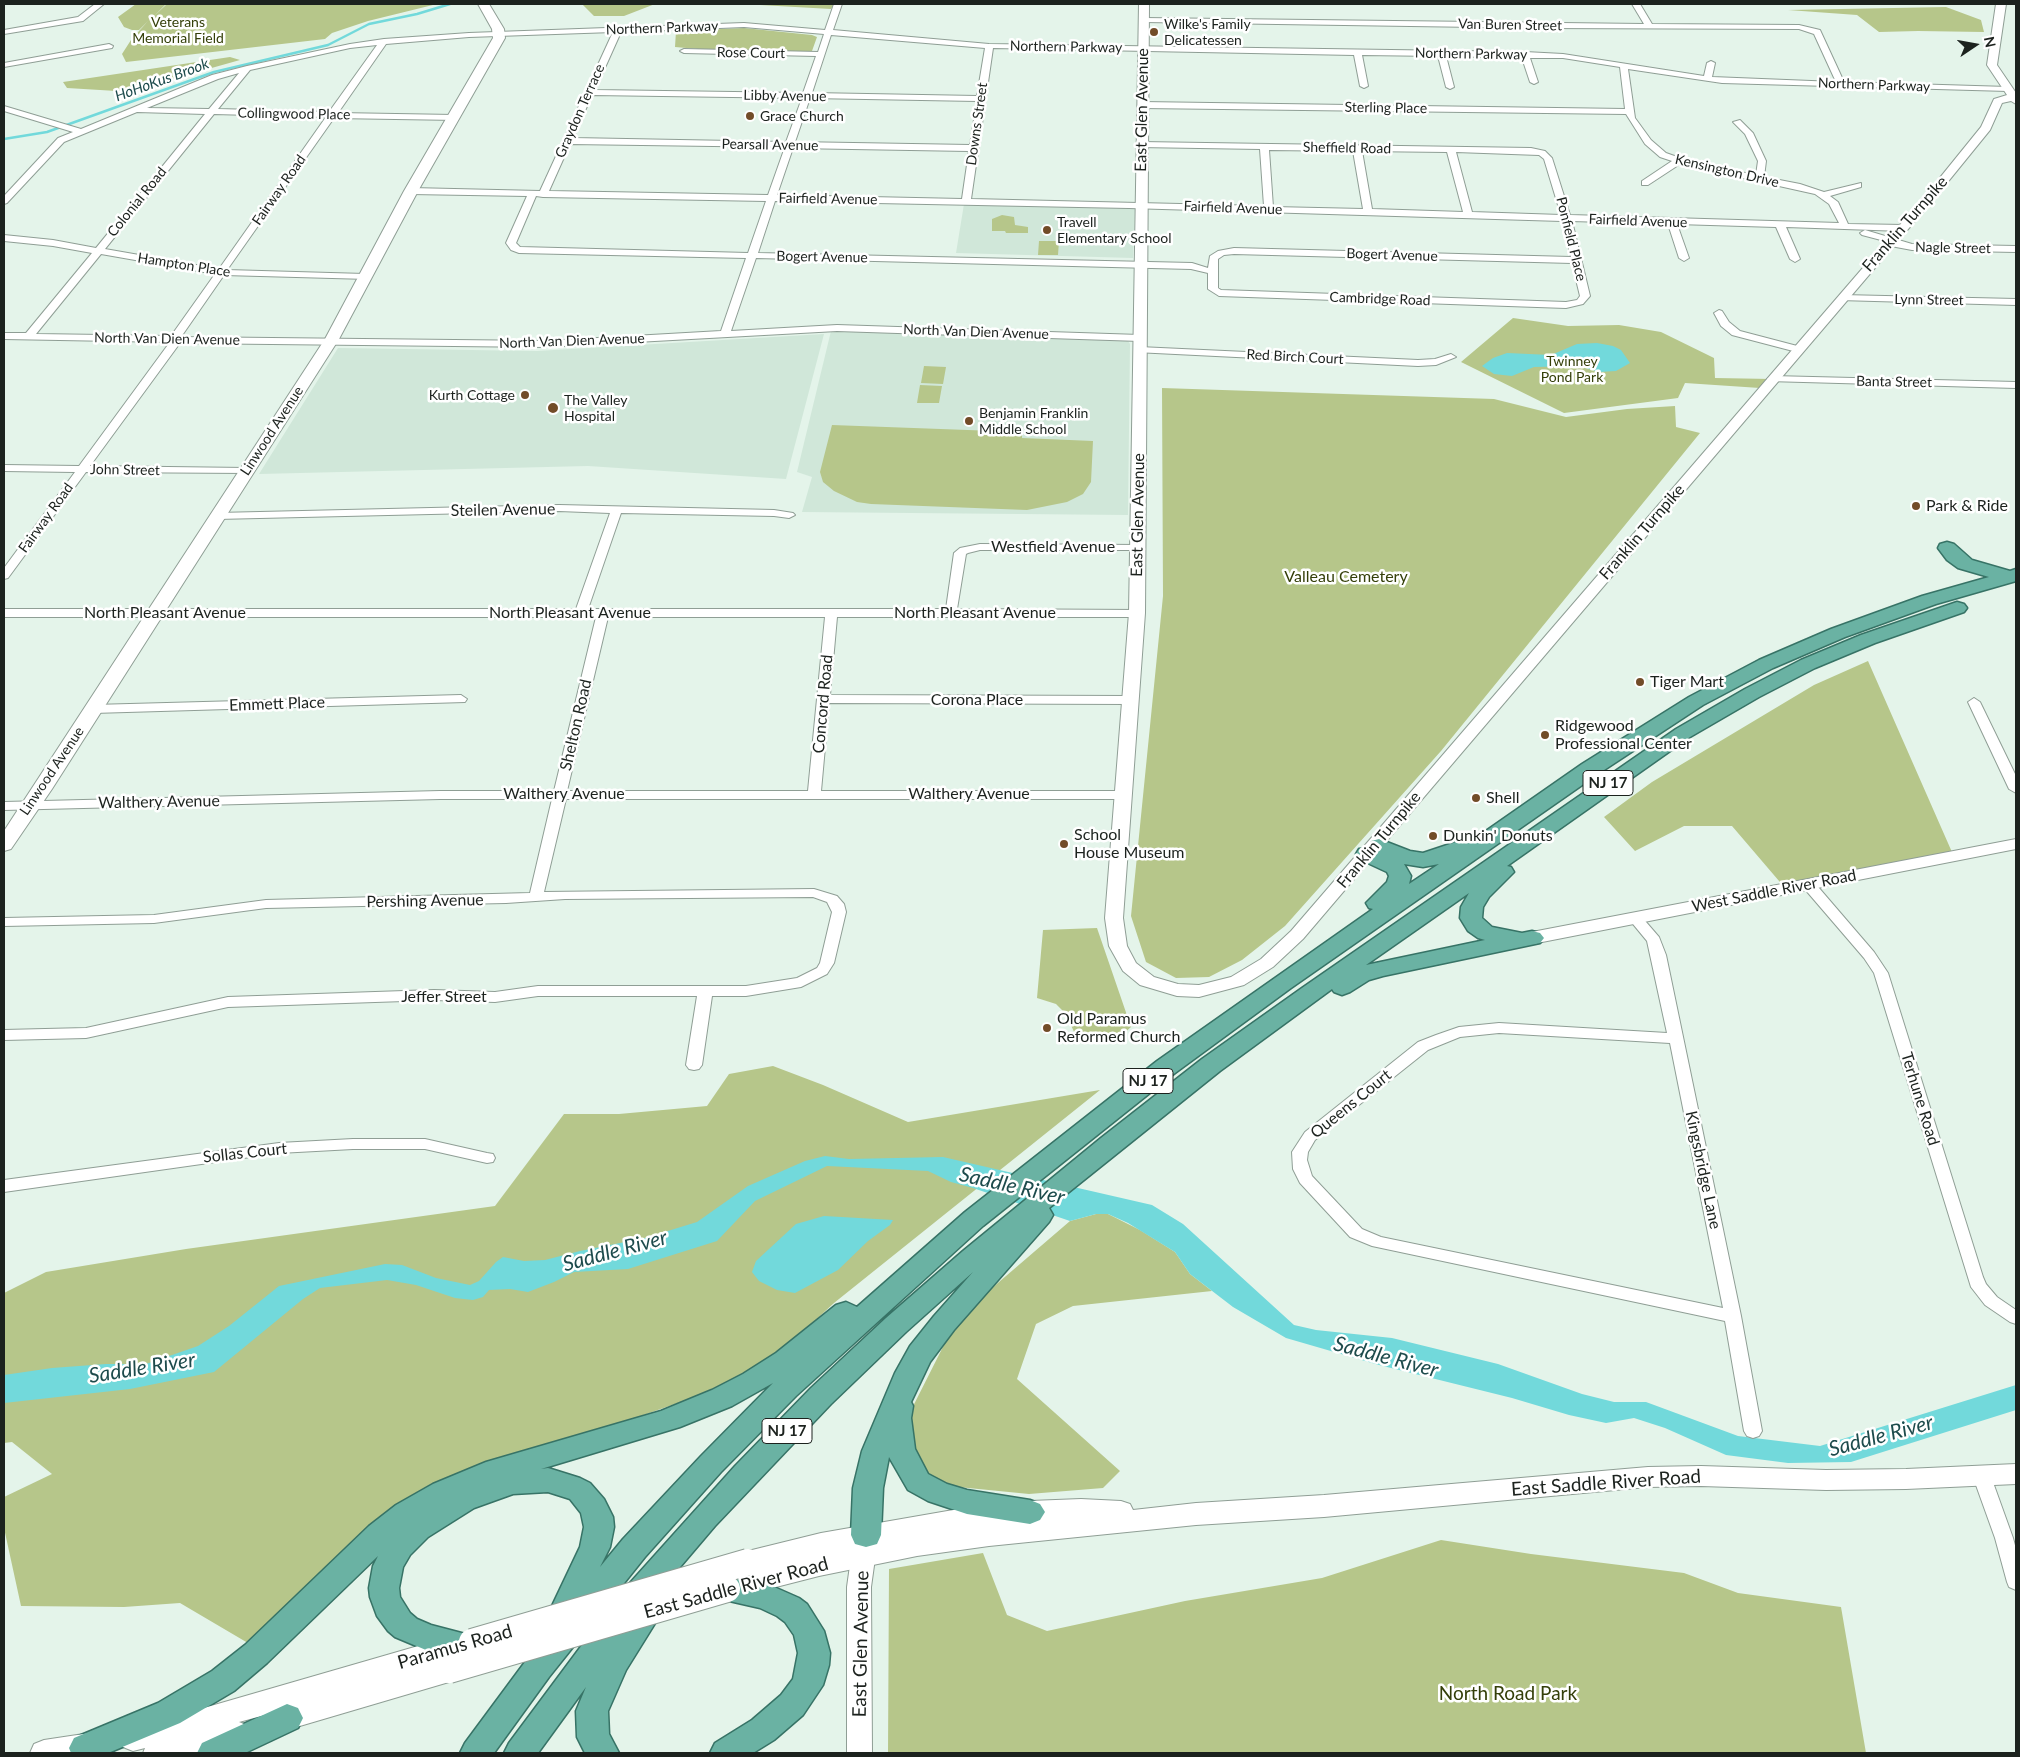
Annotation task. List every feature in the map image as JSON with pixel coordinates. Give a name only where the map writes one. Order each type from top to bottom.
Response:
[{"type":"highway","points":[[1947,548],[1965,564],[2014,580]]},
{"type":"highway","name":"NJ 17","points":[[520,1753],[566,1688],[631,1603],[705,1517],[833,1384],[902,1319],[1015,1232],[1084,1165],[1178,1090],[1245,1040],[1550,824],[1690,728],[1780,678],[1838,651],[1959,607],[2014,580]]},
{"type":"highway","name":"NJ 17","points":[[476,1753],[538,1667],[634,1548],[711,1464],[824,1352],[974,1219],[1049,1158],[1200,1042],[1299,971],[1642,734],[1696,701],[1752,671],[1801,648],[1868,621],[1929,600],[2014,580]]},
{"type":"highway","points":[[1532,938],[1507,937],[1486,933],[1476,926],[1471,913],[1480,892],[1510,867],[1550,824]]},
{"type":"highway","points":[[1371,849],[1410,858],[1434,859],[1509,826]]},
{"type":"highway","points":[[1299,971],[1344,926],[1386,896],[1398,885],[1400,876],[1396,868],[1371,849]]},
{"type":"highway","points":[[1245,1040],[1315,1006],[1353,979],[1368,972],[1532,938]]},
{"type":"highway","points":[[85,1748],[169,1713],[223,1682],[256,1654],[380,1535],[424,1502],[478,1476],[670,1419],[739,1390],[770,1372],[803,1348],[885,1278],[974,1219]]},
{"type":"highway","points":[[864,1545],[868,1488],[876,1451],[901,1387],[920,1354],[1015,1232]]},
{"type":"highway","points":[[901,1387],[897,1418],[899,1442],[905,1462],[918,1482],[938,1493],[967,1502],[1030,1512]]},
{"type":"highway","points":[[461,1652],[437,1640],[415,1633],[406,1628],[393,1615],[388,1606],[384,1588],[385,1577],[392,1556],[417,1528],[464,1500],[512,1482],[538,1480],[560,1482],[580,1491],[594,1507],[598,1517],[598,1537],[591,1557],[538,1667]]},
{"type":"highway","points":[[604,1753],[597,1745],[592,1728],[594,1703],[620,1653],[705,1517]]},
{"type":"highway","points":[[726,1753],[763,1730],[792,1706],[807,1685],[813,1665],[814,1653],[809,1631],[800,1618],[788,1607],[765,1596],[727,1589]]},
{"type":"highway","points":[[465,1753],[501,1717]]},
{"type":"highway","points":[[213,1753],[287,1718]]},
{"type":"main road","points":[[484,4],[499,33]]},
{"type":"main road","name":"Linwood Avenue","points":[[4,845],[329,343],[411,191],[496,43],[499,33]]},
{"type":"main road","name":"East Saddle River Road","points":[[864,1545],[917,1545],[989,1535],[1196,1514],[1324,1506],[1648,1478],[1701,1476],[1826,1480],[1906,1479],[1981,1474],[2016,1474]]},
{"type":"main road","name":"East Saddle River Road","points":[[287,1718],[461,1652],[727,1589],[864,1545],[959,1520],[1030,1512],[1081,1510],[1196,1514]]},
{"type":"main road","name":"Paramus Road","points":[[44,1753],[85,1748],[189,1724],[461,1652],[748,1562],[864,1545]]},
{"type":"main road","points":[[157,1753],[287,1718]]},
{"type":"street","points":[[4,32],[80,19],[100,4]]},
{"type":"street","points":[[725,334],[788,145],[838,4]]},
{"type":"street","name":"East Glen Avenue","points":[[1144,4],[1137,613],[1114,906],[1114,929],[1118,946],[1129,967],[1140,977],[1161,987],[1177,990]]},
{"type":"street","points":[[1636,4],[1649,26]]},
{"type":"street","points":[[2000,9],[1992,65],[2014,97]]},
{"type":"street","name":"Van Buren Street","points":[[1144,20],[1799,26],[1810,28],[1818,33],[1841,84]]},
{"type":"street","name":"Northern Parkway","points":[[4,201],[56,143],[75,130],[133,110],[214,77],[350,46],[384,41],[499,33],[732,25],[828,31],[989,46],[1525,54],[1564,56],[1707,79],[1841,84],[2014,97]]},
{"type":"street","name":"Graydon Terrace","points":[[538,193],[567,141],[618,29]]},
{"type":"street","name":"Fairway Road","points":[[4,576],[176,339],[384,41]]},
{"type":"street","points":[[4,65],[109,46]]},
{"type":"street","name":"Downs Street","points":[[966,202],[989,46]]},
{"type":"street","name":"Rose Court","points":[[684,51],[820,54]]},
{"type":"street","points":[[1358,52],[1364,86]]},
{"type":"street","points":[[1441,53],[1450,88]]},
{"type":"street","points":[[1525,54],[1534,82]]},
{"type":"street","points":[[1707,79],[1712,63]]},
{"type":"street","name":"Kensington Drive","points":[[1624,65],[1632,118],[1655,149],[1663,155],[1678,161],[1823,194]]},
{"type":"street","name":"Colonial Road","points":[[29,336],[247,68]]},
{"type":"street","name":"Libby Avenue","points":[[589,92],[981,99]]},
{"type":"street","name":"Franklin Turnpike","points":[[1177,990],[1199,991],[1237,981],[1267,962],[1306,925],[1797,349],[1903,228],[1986,128],[1998,101],[2014,97]]},
{"type":"street","name":"Sterling Place","points":[[1142,105],[1630,112]]},
{"type":"street","points":[[4,108],[75,130]]},
{"type":"street","name":"Collingwood Place","points":[[133,110],[454,118]]},
{"type":"street","points":[[1737,122],[1749,133],[1762,161],[1759,179]]},
{"type":"street","name":"Pearsall Avenue","points":[[567,141],[974,148]]},
{"type":"street","name":"Sheffield Road","points":[[1141,145],[1530,151],[1542,153],[1549,160]]},
{"type":"street","points":[[1264,147],[1270,209]]},
{"type":"street","points":[[1357,148],[1368,212]]},
{"type":"street","points":[[1451,150],[1468,215]]},
{"type":"street","name":"Ponfield Place","points":[[1549,160],[1567,218],[1586,296],[1580,302],[1566,304]]},
{"type":"street","points":[[1645,183],[1678,161]]},
{"type":"street","points":[[1823,194],[1858,185]]},
{"type":"street","name":"Fairfield Avenue","points":[[411,191],[1270,209],[1903,228]]},
{"type":"street","name":"Bogert Avenue","points":[[538,193],[511,243],[512,246],[519,250],[1142,264],[1192,266],[1202,270],[1213,267],[1213,258],[1216,255],[1234,251],[1576,260]]},
{"type":"street","points":[[1823,194],[1835,204],[1845,227]]},
{"type":"street","points":[[1672,222],[1684,258]]},
{"type":"street","points":[[1780,225],[1795,259]]},
{"type":"street","name":"Fairfield Avenue","points":[[1845,227],[1892,241]]},
{"type":"street","name":"Hampton Place","points":[[4,238],[98,250],[221,272],[365,277]]},
{"type":"street","name":"Nagle Street","points":[[1892,241],[1900,245],[1915,247],[2016,249]]},
{"type":"street","name":"Cambridge Road","points":[[1213,267],[1213,289],[1224,294],[1566,304]]},
{"type":"street","name":"Lynn Street","points":[[1842,298],[2016,302]]},
{"type":"street","points":[[1719,313],[1725,324],[1736,333],[1797,349]]},
{"type":"street","name":"North Van Dien Avenue","points":[[4,336],[329,343],[544,344],[837,328],[1139,344]]},
{"type":"street","name":"Red Birch Court","points":[[1139,344],[1418,362],[1436,362],[1451,357]]},
{"type":"street","name":"Banta Street","points":[[1772,379],[2016,385]]},
{"type":"street","name":"John Street","points":[[4,468],[246,472]]},
{"type":"street","name":"Steilen Avenue","points":[[217,516],[549,509],[774,512],[789,516]]},
{"type":"street","points":[[581,613],[617,510]]},
{"type":"street","name":"Westfield Avenue","points":[[968,548],[1137,547]]},
{"type":"street","points":[[951,613],[960,553],[968,548]]},
{"type":"street","name":"North Pleasant Avenue","points":[[4,613],[1137,613]]},
{"type":"street","name":"Shelton Road","points":[[536,896],[603,613]]},
{"type":"street","name":"Concord Road","points":[[814,794],[831,613]]},
{"type":"street","name":"Emmett Place","points":[[93,709],[461,699]]},
{"type":"street","name":"Corona Place","points":[[824,700],[1129,700]]},
{"type":"street","points":[[1974,702],[2016,789]]},
{"type":"street","name":"Walthery Avenue","points":[[4,806],[440,795],[1123,795]]},
{"type":"street","name":"West Saddle River Road","points":[[1532,938],[2016,844]]},
{"type":"street","name":"Terhune Road","points":[[1808,884],[1869,955],[1880,973],[1975,1277],[1979,1287],[1991,1301],[2016,1318]]},
{"type":"street","name":"Pershing Avenue","points":[[4,922],[154,919],[266,904],[506,899],[536,896],[814,893],[832,899],[837,904],[839,912]]},
{"type":"street","name":"Jeffer Street","points":[[4,1035],[86,1033],[228,1002],[434,995],[495,997],[538,991],[746,991],[790,984],[813,977],[822,970],[827,963],[839,912]]},
{"type":"street","name":"Kingsbridge Lane","points":[[1635,918],[1657,947],[1733,1316],[1753,1431]]},
{"type":"street","points":[[694,1065],[705,991]]},
{"type":"street","name":"Queens Court","points":[[1676,1038],[1499,1028],[1466,1031],[1441,1038],[1423,1046],[1310,1136],[1300,1152],[1299,1160],[1306,1179],[1356,1233],[1378,1242],[1733,1316]]},
{"type":"street","name":"Sollas Court","points":[[4,1186],[280,1148],[353,1144],[426,1144],[487,1158]]},
{"type":"street","points":[[1981,1474],[2004,1538],[2016,1582]]},
{"type":"street","name":"East Glen Avenue","points":[[859,1753],[858,1587],[864,1545]]},
{"type":"shaded area","name":"Travell Elementary School","points":[[964,204],[1135,208],[1133,258],[956,253]]},
{"type":"shaded area","name":"Benjamin Franklin Middle School","points":[[831,331],[1128,341],[1130,344],[1128,515],[802,512],[812,477],[797,472]]},
{"type":"shaded area","name":"The Valley Hospital","points":[[824,334],[786,479],[588,466],[259,474],[338,348],[537,351]]},
{"type":"green space","name":"Veterans Memorial Field","points":[[136,4],[166,4],[153,17],[167,4],[437,4],[368,21],[332,33],[325,39],[126,62],[122,54],[131,40],[148,21],[139,30],[132,30],[124,27],[118,17]]},
{"type":"green space","points":[[582,4],[655,4],[624,16],[594,16]]},
{"type":"green space","points":[[742,4],[834,4],[831,9]]},
{"type":"green space","points":[[1946,7],[1981,20],[1984,32],[1879,32],[1857,15],[1788,10]]},
{"type":"green space","points":[[744,28],[817,37],[812,51],[809,52],[697,51],[698,49],[675,47],[676,31]]},
{"type":"green space","points":[[230,57],[240,60],[144,87],[133,92],[67,88],[63,82]]},
{"type":"green space","points":[[1002,215],[1014,217],[1015,225],[1028,227],[1028,233],[992,231],[992,219]]},
{"type":"green space","points":[[1039,241],[1059,241],[1058,255],[1038,255]]},
{"type":"green space","name":"Twinney Pond Park","points":[[1513,318],[1568,326],[1619,325],[1661,332],[1714,358],[1715,378],[1772,379],[1764,382],[1760,388],[1685,383],[1678,398],[1564,413],[1461,362]]},
{"type":"green space","points":[[924,366],[946,367],[943,384],[921,383]]},
{"type":"green space","points":[[920,385],[942,386],[939,403],[917,403]]},
{"type":"green space","name":"Valleau Cemetery","points":[[1162,388],[1494,399],[1566,417],[1627,409],[1675,406],[1676,427],[1700,433],[1441,751],[1285,926],[1242,960],[1209,977],[1176,978],[1146,962],[1131,916],[1163,596]]},
{"type":"green space","points":[[832,425],[1022,432],[1022,438],[1093,441],[1091,482],[1083,494],[1067,502],[1027,510],[857,502],[834,491],[823,482],[820,472]]},
{"type":"green space","points":[[1868,661],[1955,859],[1785,888],[1732,826],[1684,826],[1635,851],[1604,817],[1652,782],[1814,685]]},
{"type":"green space","points":[[1097,928],[1131,1027],[1121,1036],[1079,1043],[1066,1014],[1056,1004],[1037,998],[1043,930]]},
{"type":"green space","points":[[773,1066],[823,1085],[908,1122],[1100,1090],[834,1303],[755,1376],[429,1490],[253,1646],[180,1603],[124,1607],[21,1606],[4,1528],[4,1497],[52,1474],[12,1442],[4,1443],[4,1293],[46,1272],[186,1249],[495,1206],[564,1114],[619,1114],[707,1106],[729,1074]]},
{"type":"green space","points":[[1096,1214],[1108,1214],[1140,1230],[1175,1252],[1190,1274],[1212,1291],[1073,1306],[1036,1324],[1017,1379],[1120,1471],[1103,1488],[1029,1494],[938,1485],[897,1438],[952,1329],[942,1331],[1070,1221]]},
{"type":"green space","name":"North Road Park","points":[[1441,1540],[1531,1554],[1684,1573],[1738,1593],[1841,1607],[1866,1753],[888,1753],[889,1569],[983,1553],[1007,1615],[1047,1631],[1185,1601],[1322,1578]]},
{"type":"water","points":[[1597,343],[1613,346],[1621,350],[1630,363],[1616,371],[1599,372],[1579,366],[1534,367],[1512,376],[1494,374],[1482,366],[1493,358],[1507,353],[1551,355],[1577,344]]},
{"type":"water","name":"Saddle River","points":[[825,1156],[849,1159],[943,1157],[1152,1205],[1183,1224],[1294,1325],[1316,1330],[1392,1338],[1498,1364],[1582,1394],[1614,1402],[1646,1402],[1738,1436],[1820,1446],[2016,1385],[2016,1410],[1851,1462],[1788,1463],[1726,1455],[1665,1428],[1634,1418],[1606,1423],[1569,1415],[1512,1398],[1379,1365],[1286,1338],[1233,1307],[1190,1274],[1175,1252],[1128,1223],[1108,1214],[1096,1214],[1070,1221],[951,1182],[928,1171],[827,1166],[755,1201],[717,1241],[628,1269],[574,1272],[528,1292],[510,1289],[489,1290],[483,1297],[473,1300],[455,1298],[416,1285],[387,1280],[320,1288],[303,1299],[214,1372],[130,1389],[4,1403],[4,1375],[52,1368],[106,1364],[146,1364],[198,1346],[229,1326],[279,1286],[385,1264],[402,1265],[436,1278],[470,1285],[479,1281],[503,1257],[524,1261],[545,1260],[645,1238],[697,1222],[748,1186],[805,1161]]},
{"type":"water","points":[[824,1216],[893,1220],[890,1225],[868,1241],[838,1270],[795,1293],[777,1290],[759,1281],[752,1272],[756,1261],[796,1224]]},
{"type":"waterway","name":"HoHoKus Brook","points":[[4,139],[47,132],[214,72],[328,45],[369,24],[417,14],[450,4]]},
{"type":"place","name":"Wilke's Family Delicatessen","points":[[1154,32]]},
{"type":"place","name":"Grace Church","points":[[750,116]]},
{"type":"place","name":"Travell Elementary School","points":[[1047,230]]},
{"type":"place","name":"Kurth Cottage","points":[[525,395]]},
{"type":"place","name":"The Valley Hospital","points":[[553,408]]},
{"type":"place","name":"Benjamin Franklin Middle School","points":[[969,421]]},
{"type":"place","name":"Park & Ride","points":[[1916,506]]},
{"type":"place","name":"Tiger Mart","points":[[1640,682]]},
{"type":"place","name":"Ridgewood Professional Center","points":[[1545,735]]},
{"type":"place","name":"Shell","points":[[1476,798]]},
{"type":"place","name":"Dunkin' Donuts","points":[[1433,836]]},
{"type":"place","name":"School House Museum","points":[[1064,844]]},
{"type":"place","name":"Old Paramus Reformed Church","points":[[1047,1028]]}]
